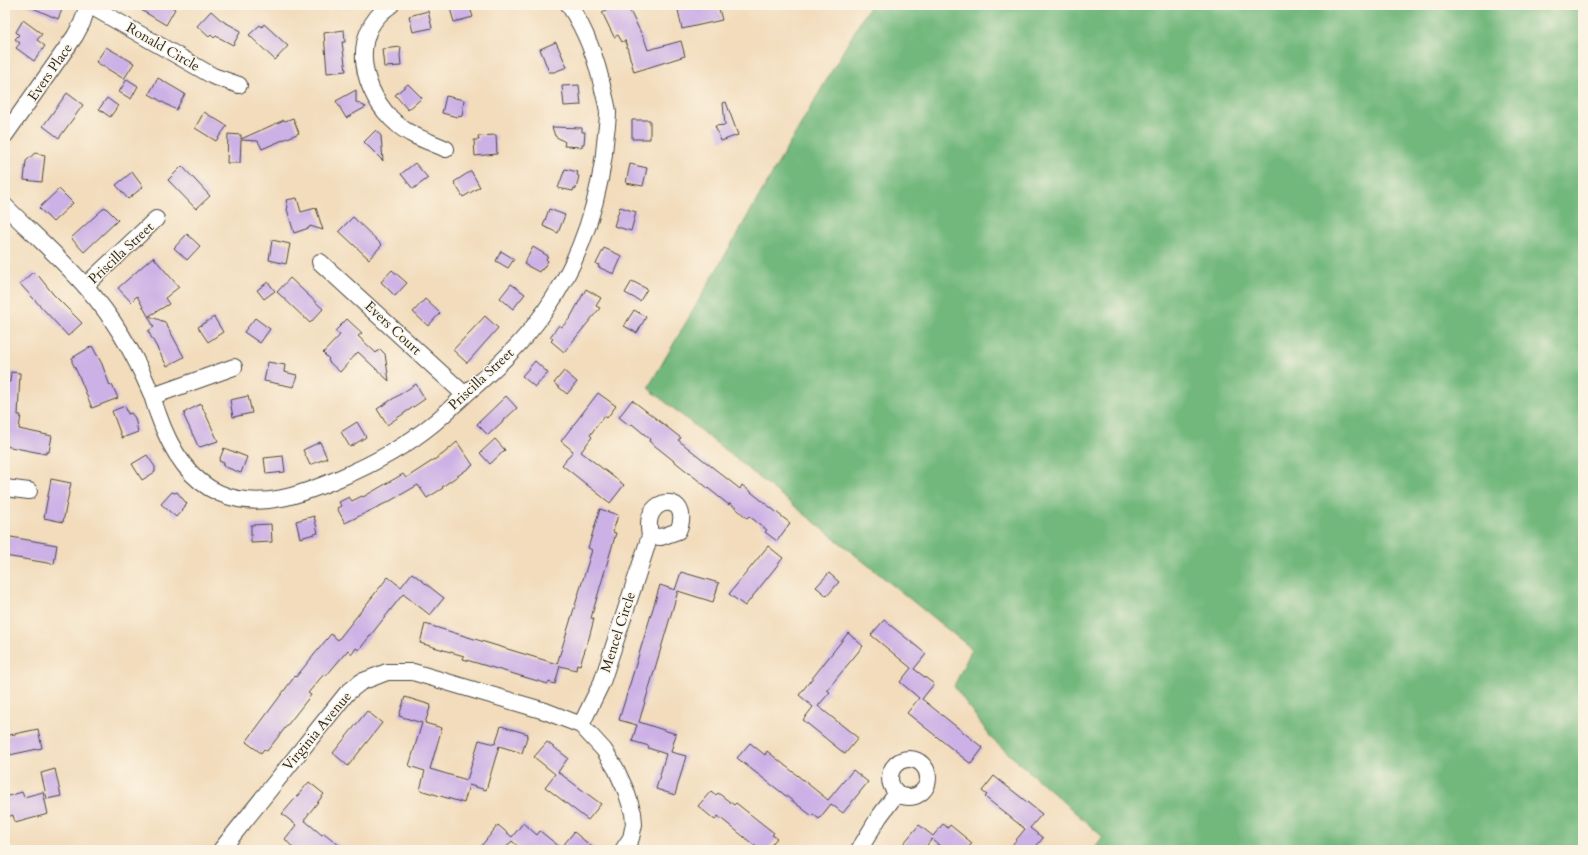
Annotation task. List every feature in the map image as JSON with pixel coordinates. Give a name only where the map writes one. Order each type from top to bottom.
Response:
[{"type":"street","name":"Ronald Circle","points":[[88,5],[213,76],[239,85]]},
{"type":"street","name":"Evers Place","points":[[5,135],[75,36],[84,18],[88,5]]},
{"type":"street","points":[[391,5],[369,28],[365,38],[363,50],[367,77],[371,89],[378,101],[396,123],[407,132],[446,149]]},
{"type":"street","name":"Priscilla Street","points":[[5,206],[85,286],[108,315],[134,356],[153,396],[160,420],[174,451],[195,478],[221,494],[256,501],[278,500],[310,491],[352,473],[401,447],[432,424],[487,377],[518,345],[545,312],[560,287],[579,249],[598,193],[605,150],[608,111],[601,78],[591,48],[580,21],[569,5]]},
{"type":"street","name":"Priscilla Street","points":[[85,286],[156,219]]},
{"type":"street","name":"Evers Court","points":[[320,262],[465,395]]},
{"type":"street","points":[[153,396],[234,367]]},
{"type":"street","points":[[5,488],[29,491]]},
{"type":"street","name":"Mencel Circle","points":[[581,725],[602,682],[650,536]]},
{"type":"street","name":"Virginia Avenue","points":[[221,850],[347,692],[362,682],[387,672],[413,672],[545,711],[581,725]]},
{"type":"street","points":[[581,725],[604,750],[616,769],[626,791],[633,813],[634,824],[631,838],[623,850]]},
{"type":"street","points":[[860,850],[879,817],[897,793]]},
{"type":"green space","points":[[870,5],[1583,5],[1583,850],[1094,850],[1103,837],[992,739],[954,686],[972,649],[648,388]]},
{"type":"building","points":[[26,5],[64,5],[58,19]]},
{"type":"building","points":[[133,5],[169,5],[175,9],[166,25]]},
{"type":"building","points":[[449,5],[469,5],[473,17],[454,22]]},
{"type":"building","points":[[603,5],[627,5],[648,50],[681,41],[685,56],[634,72],[625,40],[622,42],[618,35],[614,37],[602,12],[606,10]]},
{"type":"building","points":[[677,5],[718,5],[722,20],[682,29]]},
{"type":"building","points":[[211,11],[221,20],[241,31],[233,45],[216,36],[214,38],[211,35],[209,37],[197,26]]},
{"type":"building","points":[[428,11],[432,28],[413,32],[409,16]]},
{"type":"building","points":[[23,20],[42,34],[37,40],[45,46],[34,61],[16,48],[20,43],[15,39],[19,35],[16,32]]},
{"type":"building","points":[[264,24],[288,46],[275,60],[249,35],[260,25],[262,27]]},
{"type":"building","points":[[344,30],[345,42],[342,42],[346,71],[327,73],[324,33]]},
{"type":"building","points":[[556,42],[567,67],[554,72],[549,72],[540,49]]},
{"type":"building","points":[[106,47],[134,63],[124,79],[96,62]]},
{"type":"building","points":[[401,47],[401,66],[384,67],[382,49]]},
{"type":"building","points":[[158,78],[185,94],[176,110],[149,94]]},
{"type":"building","points":[[127,79],[138,86],[131,99],[119,92]]},
{"type":"building","points":[[408,84],[422,98],[408,110],[395,95]]},
{"type":"building","points":[[579,85],[581,105],[564,106],[562,86]]},
{"type":"building","points":[[356,90],[356,102],[366,107],[346,118],[336,101]]},
{"type":"building","points":[[67,93],[83,105],[59,138],[43,126]]},
{"type":"building","points":[[446,96],[464,100],[462,116],[457,117],[442,113]]},
{"type":"building","points":[[107,98],[118,106],[110,117],[99,109]]},
{"type":"building","points":[[726,102],[738,135],[721,141],[715,126],[725,125],[723,103]]},
{"type":"building","points":[[204,112],[227,126],[216,141],[195,128]]},
{"type":"building","points":[[293,118],[299,133],[262,149],[258,141],[241,140],[240,163],[227,163],[228,134],[241,135],[241,139],[284,120]]},
{"type":"building","points":[[632,120],[650,120],[650,139],[632,139]]},
{"type":"building","points":[[552,127],[582,128],[582,132],[585,132],[584,144],[582,144],[582,147],[564,146],[565,142],[555,136]]},
{"type":"building","points":[[376,130],[381,136],[383,161],[364,142]]},
{"type":"building","points":[[496,135],[497,154],[475,156],[474,140],[479,140],[478,136]]},
{"type":"building","points":[[35,153],[45,155],[42,182],[24,180],[26,161]]},
{"type":"building","points":[[415,163],[428,178],[413,189],[401,174]]},
{"type":"building","points":[[630,164],[647,168],[643,186],[626,183]]},
{"type":"building","points":[[182,166],[210,196],[196,209],[168,180]]},
{"type":"building","points":[[565,169],[578,172],[577,175],[579,176],[576,189],[574,188],[573,191],[558,188]]},
{"type":"building","points":[[471,171],[480,187],[463,197],[454,182]]},
{"type":"building","points":[[132,172],[143,187],[128,199],[116,185]]},
{"type":"building","points":[[59,189],[73,203],[53,222],[39,208]]},
{"type":"building","points":[[297,198],[301,212],[316,208],[323,230],[310,226],[309,228],[294,233],[286,200]]},
{"type":"building","points":[[105,207],[118,220],[84,252],[71,238]]},
{"type":"building","points":[[620,207],[636,212],[631,231],[614,226]]},
{"type":"building","points":[[549,209],[565,215],[558,233],[543,226]]},
{"type":"building","points":[[353,217],[382,245],[369,259],[339,231]]},
{"type":"building","points":[[187,234],[200,246],[187,260],[174,248]]},
{"type":"building","points":[[272,240],[290,244],[286,264],[269,260]]},
{"type":"building","points":[[533,247],[548,256],[546,259],[548,261],[539,272],[524,264]]},
{"type":"building","points":[[604,248],[622,256],[614,274],[598,267],[599,265],[596,264]]},
{"type":"building","points":[[501,251],[514,259],[508,268],[496,261]]},
{"type":"building","points":[[153,257],[179,287],[165,298],[169,304],[149,316],[165,322],[184,357],[167,366],[148,331],[154,327],[137,296],[131,302],[118,288]]},
{"type":"building","points":[[392,270],[407,283],[395,296],[381,282]]},
{"type":"building","points":[[33,272],[36,275],[37,274],[53,294],[82,323],[68,336],[20,284]]},
{"type":"building","points":[[290,278],[323,309],[310,323],[277,292]]},
{"type":"building","points":[[632,281],[647,289],[640,301],[625,293]]},
{"type":"building","points":[[268,282],[275,291],[264,299],[257,290]]},
{"type":"building","points":[[511,284],[525,294],[513,309],[500,298]]},
{"type":"building","points":[[586,289],[601,298],[596,306],[600,308],[564,352],[551,341],[553,339],[550,337],[559,325],[562,327],[570,318]]},
{"type":"building","points":[[425,299],[440,313],[428,326],[413,312]]},
{"type":"building","points":[[634,310],[646,317],[637,333],[624,326]]},
{"type":"building","points":[[485,316],[498,328],[467,363],[453,350]]},
{"type":"building","points":[[214,317],[223,332],[208,342],[198,327]]},
{"type":"building","points":[[255,318],[270,329],[260,343],[244,332]]},
{"type":"building","points":[[347,319],[362,333],[358,336],[376,353],[380,349],[385,354],[389,381],[358,352],[340,372],[328,361],[329,359],[323,353],[340,335],[335,331]]},
{"type":"building","points":[[92,346],[102,364],[110,386],[112,385],[118,398],[92,408],[72,362],[72,358]]},
{"type":"building","points":[[535,361],[548,373],[535,387],[522,376]]},
{"type":"building","points":[[268,362],[285,365],[284,372],[297,375],[294,387],[264,381]]},
{"type":"building","points":[[564,371],[577,382],[567,394],[554,383]]},
{"type":"building","points":[[11,372],[20,373],[18,415],[21,415],[19,429],[52,436],[49,452],[46,452],[46,454],[5,446],[8,400],[5,400],[5,381],[10,382]]},
{"type":"building","points":[[416,384],[425,399],[387,425],[377,409]]},
{"type":"building","points":[[598,393],[616,406],[607,418],[604,416],[590,435],[592,437],[581,452],[624,485],[610,503],[562,465],[573,451],[561,441]]},
{"type":"building","points":[[248,396],[252,413],[233,417],[230,400]]},
{"type":"building","points":[[506,396],[517,408],[488,435],[477,424]]},
{"type":"building","points":[[632,400],[681,438],[678,440],[740,489],[742,485],[790,523],[777,541],[765,532],[767,530],[749,516],[747,518],[730,503],[729,505],[649,441],[650,439],[632,424],[630,426],[619,417]]},
{"type":"building","points":[[201,404],[218,441],[200,447],[198,446],[184,416],[185,412]]},
{"type":"building","points":[[125,406],[128,414],[131,413],[135,418],[138,432],[122,438],[112,411]]},
{"type":"building","points":[[357,422],[366,437],[350,447],[341,432]]},
{"type":"building","points":[[495,439],[505,450],[490,464],[480,453]]},
{"type":"building","points":[[320,442],[327,458],[310,465],[303,450]]},
{"type":"building","points":[[457,442],[473,465],[442,487],[443,488],[427,498],[418,485],[390,501],[345,523],[337,508],[341,506],[339,502],[349,497],[352,501],[362,496],[363,497],[403,474],[406,478],[443,454]]},
{"type":"building","points":[[224,448],[247,457],[241,473],[223,466],[224,463],[219,461]]},
{"type":"building","points":[[147,455],[155,467],[155,472],[142,480],[132,464]]},
{"type":"building","points":[[283,456],[285,472],[266,474],[264,458]]},
{"type":"building","points":[[51,479],[71,483],[63,522],[44,518]]},
{"type":"building","points":[[172,492],[177,492],[187,504],[176,517],[161,504]]},
{"type":"building","points":[[600,509],[618,515],[613,532],[616,533],[591,618],[594,619],[589,638],[580,665],[577,664],[576,670],[560,666],[555,684],[549,682],[548,684],[463,659],[464,656],[420,643],[425,624],[557,664],[592,550],[588,548]]},
{"type":"building","points":[[314,516],[318,533],[300,538],[296,521]]},
{"type":"building","points":[[271,524],[272,542],[251,543],[251,525]]},
{"type":"building","points":[[5,536],[57,545],[54,564],[5,556]]},
{"type":"building","points":[[768,546],[783,558],[745,606],[729,594]]},
{"type":"building","points":[[681,572],[719,583],[713,602],[678,591],[639,722],[676,734],[671,752],[686,756],[675,795],[656,789],[666,754],[648,748],[649,746],[632,741],[637,725],[619,720],[660,585],[675,590]]},
{"type":"building","points":[[412,573],[444,598],[430,615],[403,594],[359,650],[356,648],[352,654],[348,650],[326,676],[324,674],[308,693],[311,695],[267,751],[264,749],[261,753],[246,742],[295,676],[296,677],[331,634],[338,640],[388,577],[401,587]]},
{"type":"building","points":[[829,573],[839,582],[827,596],[816,587]]},
{"type":"building","points":[[884,620],[926,654],[914,669],[934,684],[922,699],[983,748],[971,764],[907,713],[919,698],[900,682],[911,668],[871,635]]},
{"type":"building","points":[[848,633],[863,646],[827,690],[830,692],[818,706],[858,738],[845,754],[803,720],[813,707],[799,695]]},
{"type":"building","points":[[405,697],[431,705],[425,723],[442,728],[430,769],[467,780],[479,740],[495,744],[501,726],[528,734],[522,753],[499,746],[486,790],[469,785],[464,803],[420,790],[425,771],[409,766],[422,723],[399,716]]},
{"type":"building","points":[[367,711],[382,723],[348,766],[333,753]]},
{"type":"building","points":[[38,729],[42,748],[5,756],[5,736]]},
{"type":"building","points":[[547,742],[568,758],[558,772],[601,804],[588,820],[545,787],[555,774],[534,757]]},
{"type":"building","points":[[750,743],[765,755],[767,751],[828,800],[853,770],[868,782],[843,813],[831,804],[819,819],[813,814],[812,816],[737,758]]},
{"type":"building","points":[[55,769],[61,796],[47,799],[41,773]]},
{"type":"building","points":[[994,776],[1042,814],[1030,828],[1043,838],[1033,850],[1008,850],[1025,829],[985,797],[987,795],[982,791]]},
{"type":"building","points":[[309,782],[324,794],[304,820],[322,835],[324,833],[345,850],[295,850],[285,839],[296,825],[282,814]]},
{"type":"building","points":[[711,791],[716,795],[718,793],[734,805],[736,803],[774,833],[772,835],[777,838],[767,850],[760,850],[718,816],[715,820],[698,806]]},
{"type":"building","points":[[22,792],[24,797],[43,792],[48,814],[15,823],[13,815],[5,818],[5,797]]},
{"type":"building","points":[[523,823],[537,835],[540,831],[561,848],[574,832],[596,850],[522,850],[512,841],[504,850],[478,850],[498,825],[512,837]]},
{"type":"building","points":[[943,824],[948,828],[950,825],[972,843],[967,850],[945,850],[932,839],[923,850],[898,850],[919,825],[933,836]]}]
